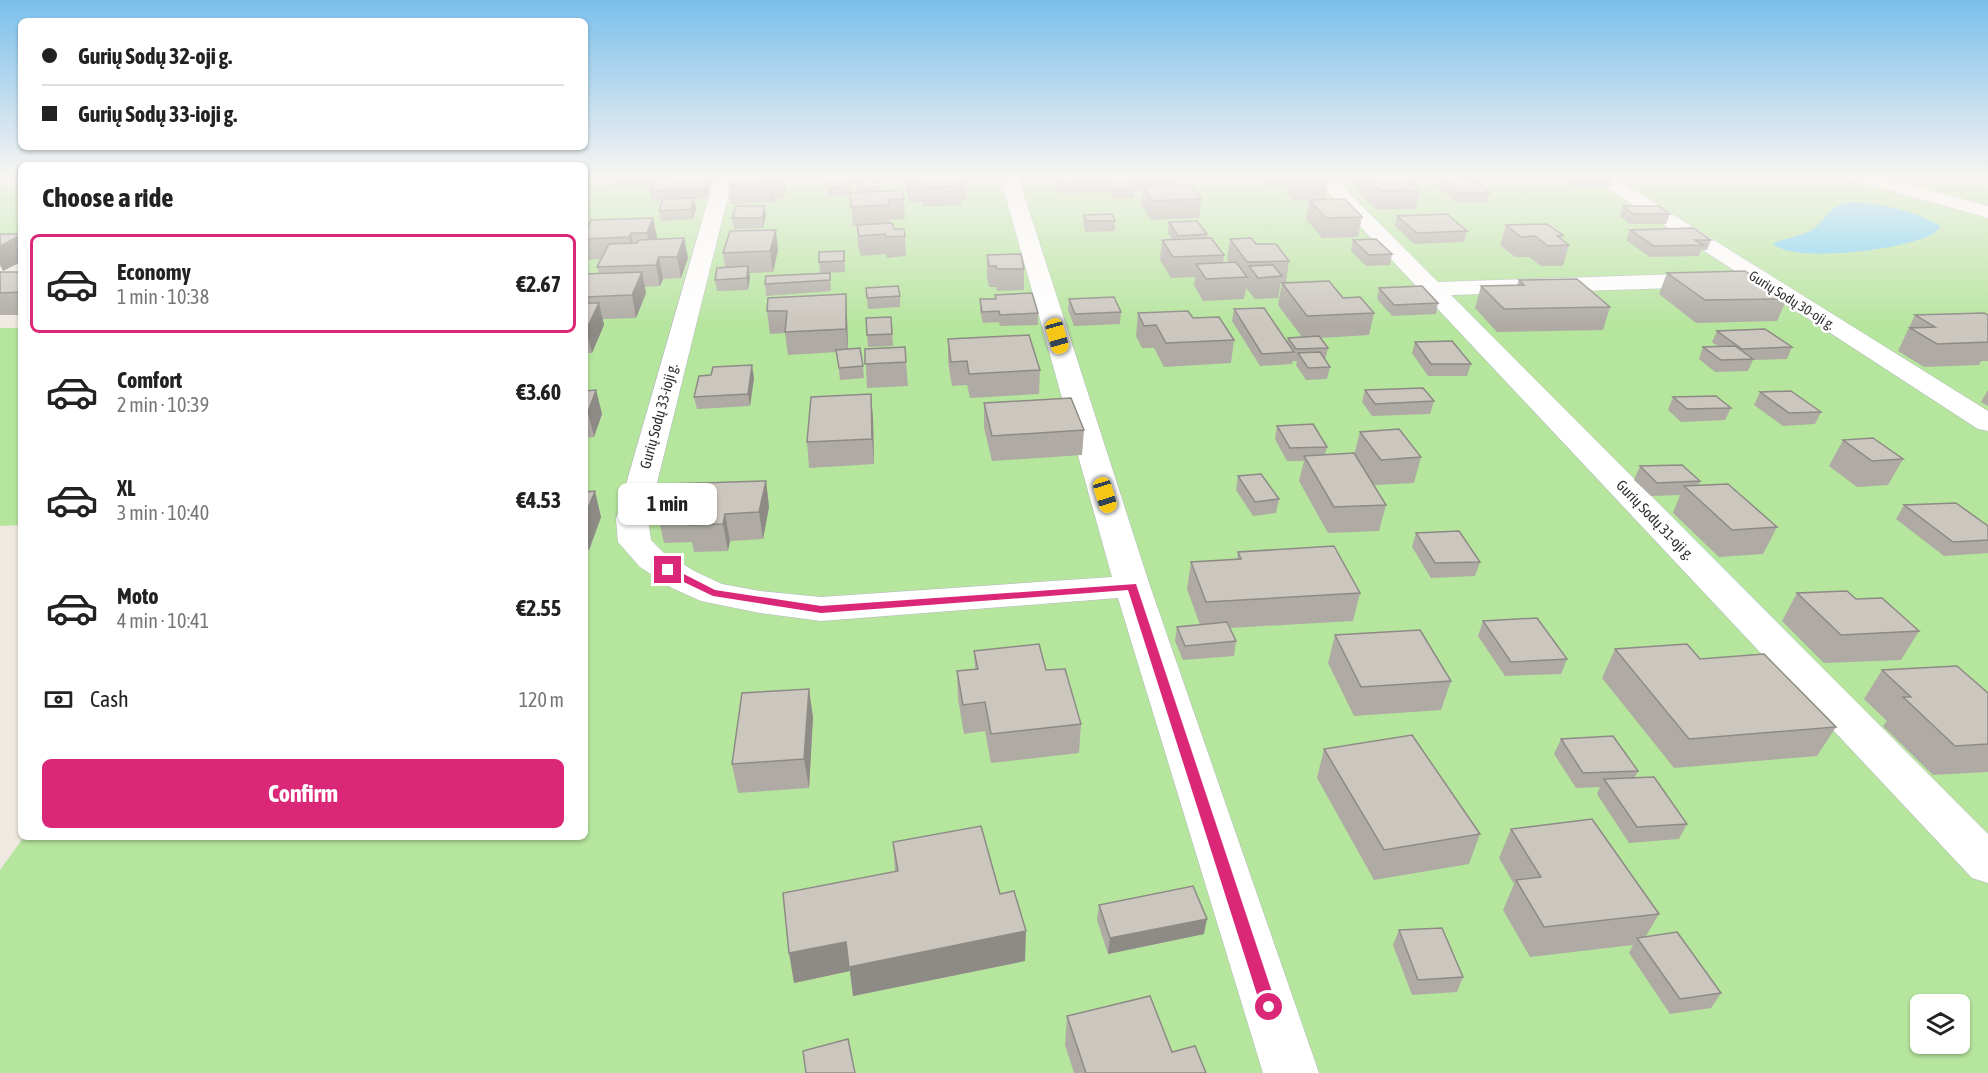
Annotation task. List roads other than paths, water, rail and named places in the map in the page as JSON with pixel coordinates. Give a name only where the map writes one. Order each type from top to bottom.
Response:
[{"type":"street","name":"Gurių Sodų 33-ioji g.","points":[[711,226],[632,519],[635,542],[652,560],[684,580],[713,593],[821,609],[1132,586]]},
{"type":"street","points":[[1025,226],[1132,586],[1291,1073]]},
{"type":"street","name":"Gurių Sodų 31-oji g.","points":[[1370,226],[1988,864]]},
{"type":"street","name":"Gurių Sodų 30-oji g.","points":[[1677,226],[1988,423]]},
{"type":"street","points":[[1431,289],[1758,278]]},
{"type":"water","points":[[1941,226],[1932,234],[1917,240],[1850,252],[1804,253],[1785,250],[1773,244],[1801,235],[1816,227]]}]
